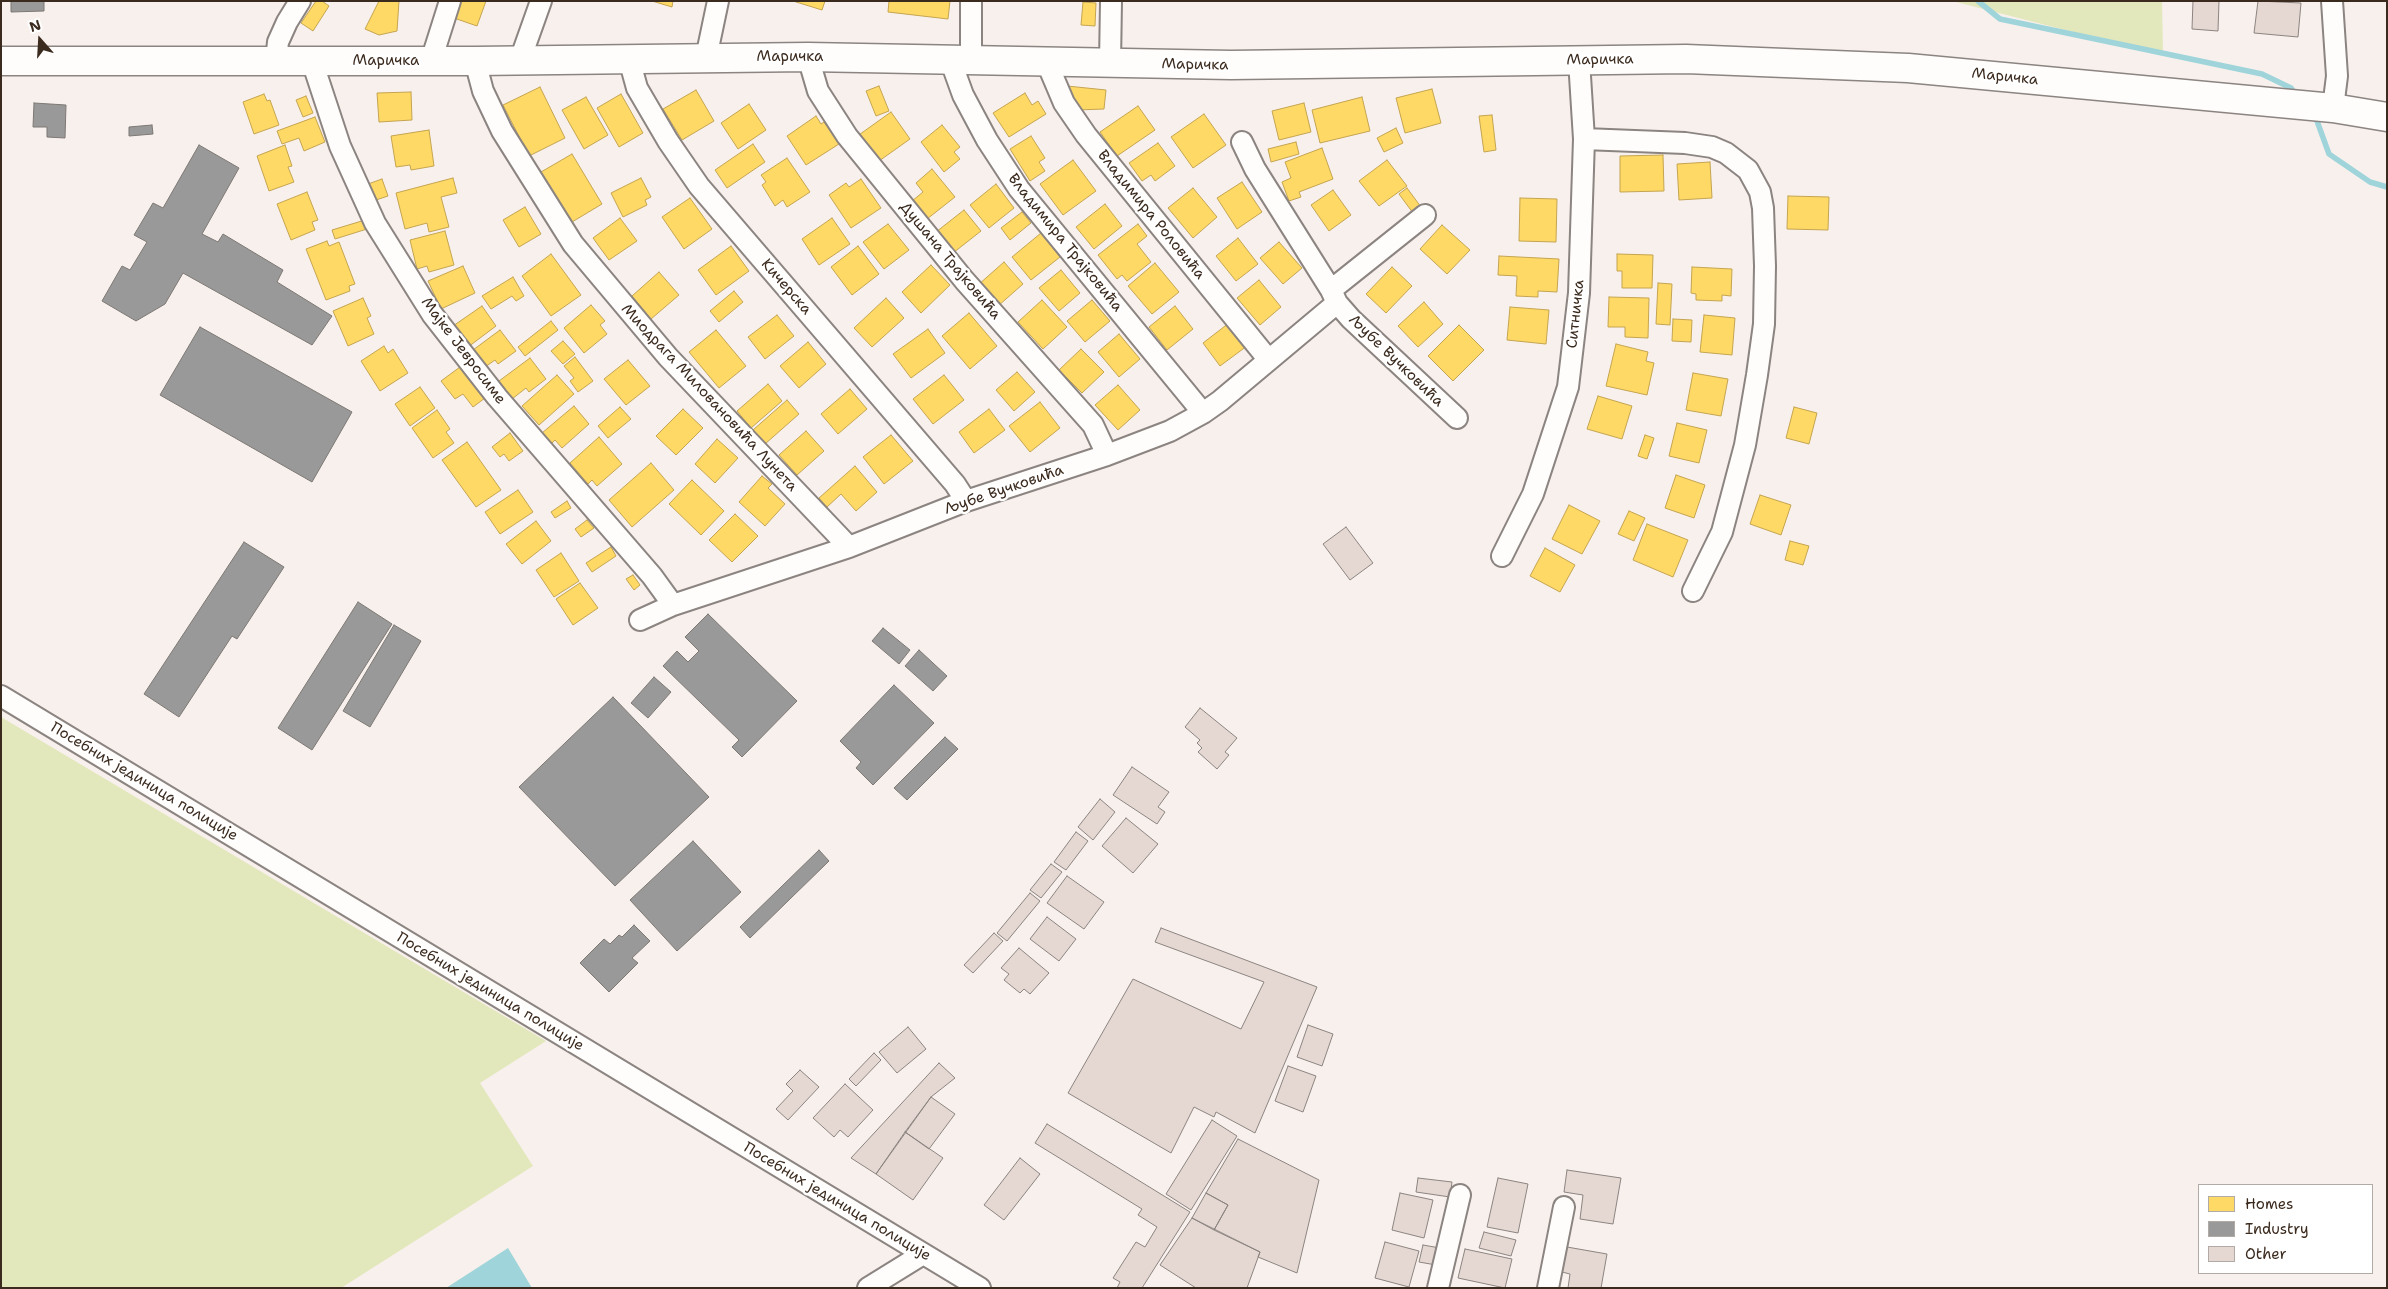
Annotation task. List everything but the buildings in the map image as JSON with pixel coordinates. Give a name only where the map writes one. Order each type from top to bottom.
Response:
[{"type":"street","points":[[276,61],[278,42],[287,22],[300,1]]},
{"type":"street","points":[[430,61],[450,1]]},
{"type":"street","points":[[520,60],[541,1]]},
{"type":"street","points":[[706,58],[718,1]]},
{"type":"street","name":"Владимира Трајковића","points":[[970,1],[961,59],[963,95],[987,140],[1019,189],[1204,413]]},
{"type":"street","points":[[1110,63],[1111,1]]},
{"type":"street","points":[[2327,108],[2337,76],[2332,1]]},
{"type":"street","name":"Маричка","points":[[1,61],[475,62],[808,57],[1231,65],[1686,59],[1908,68],[2289,104],[2387,117]]},
{"type":"street","name":"Душана Трајковића","points":[[808,57],[818,91],[847,136],[964,280],[1093,425],[1107,455]]},
{"type":"street","name":"Кичерска","points":[[629,59],[637,88],[668,141],[699,186],[955,484],[966,501]]},
{"type":"street","name":"Ситничка","points":[[1502,556],[1533,494],[1568,387],[1579,293],[1584,139],[1579,60]]},
{"type":"street","name":"Мајке Јевросиме","points":[[312,61],[340,146],[375,223],[432,314],[497,398],[652,576],[673,605]]},
{"type":"street","name":"Миодрага Миловановића Лунета","points":[[475,62],[483,91],[502,131],[573,244],[668,357],[849,547]]},
{"type":"street","name":"Владимира Роловића","points":[[1047,63],[1064,103],[1086,135],[1268,359]]},
{"type":"street","points":[[1584,139],[1685,143],[1712,147],[1726,152],[1748,170],[1760,192],[1763,208],[1764,324],[1756,384],[1745,445],[1722,532],[1693,591]]},
{"type":"street","points":[[1242,142],[1255,169],[1334,296]]},
{"type":"street","name":"Љубе Вучковића","points":[[640,620],[673,605],[849,547],[966,501],[1107,455],[1170,431],[1204,413],[1268,359],[1334,296],[1425,215]]},
{"type":"street","name":"Љубе Вучковића","points":[[1334,296],[1351,319],[1457,418]]},
{"type":"street","name":"Посебних јединица полиције","points":[[1,696],[980,1288]]},
{"type":"street","points":[[1438,1288],[1460,1195]]},
{"type":"street","points":[[1548,1288],[1564,1207]]},
{"type":"street","points":[[868,1288],[923,1254]]},
{"type":"green space","points":[[1952,1],[2162,1],[2163,55]]},
{"type":"green space","points":[[1,717],[546,1041],[480,1083],[533,1166],[341,1288],[1,1288]]},
{"type":"water","points":[[508,1248],[532,1288],[446,1288]]},
{"type":"waterway","points":[[1978,1],[2000,19],[2262,74],[2291,88],[2297,96]]},
{"type":"waterway","points":[[2312,115],[2317,121],[2329,154],[2370,182],[2387,187]]}]
